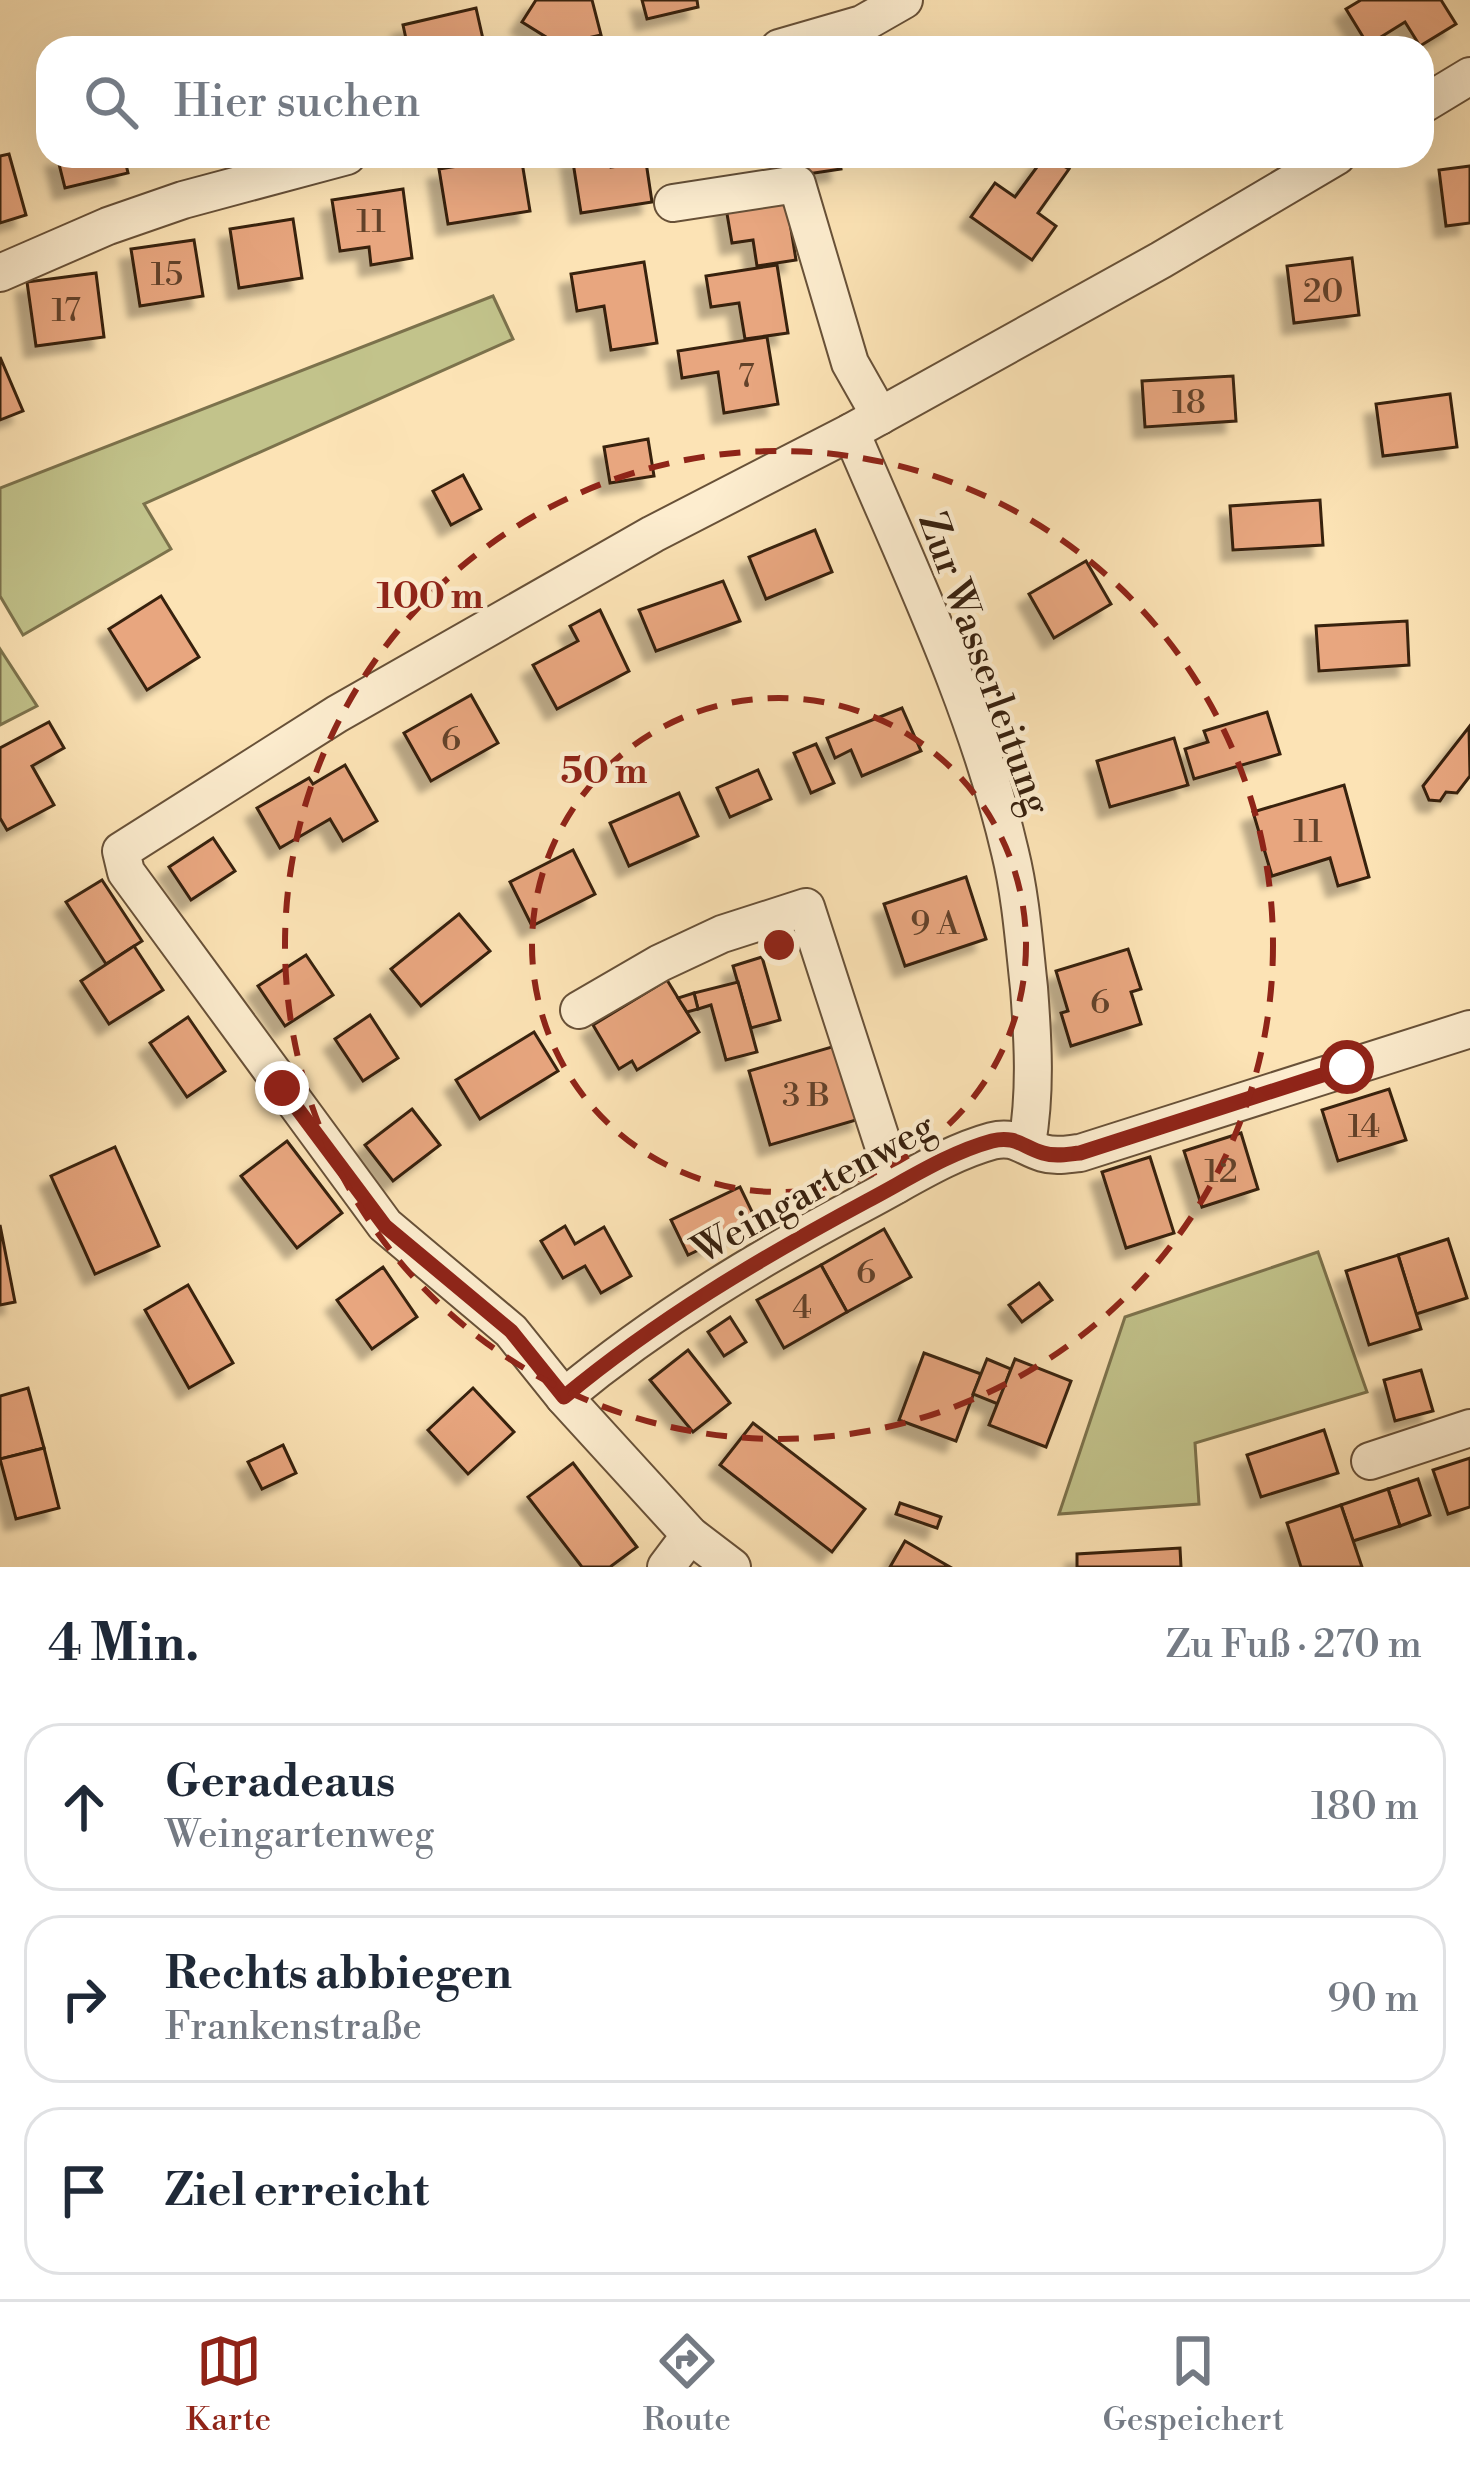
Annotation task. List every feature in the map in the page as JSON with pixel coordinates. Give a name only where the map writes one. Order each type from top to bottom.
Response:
[{"type":"street","points":[[820,36],[862,24],[904,0]]},
{"type":"street","points":[[1434,98],[1470,76]]},
{"type":"street","points":[[0,273],[87,234],[183,200],[302,168]]},
{"type":"street","points":[[732,1567],[690,1535],[564,1397],[511,1331],[385,1226],[126,872],[122,851],[240,772],[652,534],[866,424],[1317,168]]},
{"type":"street","name":"Zur Wasserleitung","points":[[673,203],[797,184],[866,424],[971,720],[1010,853],[1031,1020],[1033,1107],[1027,1144]]},
{"type":"street","points":[[579,1010],[722,934],[806,907],[896,1185]]},
{"type":"street","name":"Weingartenweg","points":[[564,1397],[629,1343],[754,1261],[950,1156],[1014,1138],[1040,1152],[1080,1153],[1470,1029]]},
{"type":"street","points":[[1370,1460],[1470,1428]]},
{"type":"street","points":[[666,1567],[690,1535]]},
{"type":"green space","points":[[493,296],[513,339],[144,504],[171,549],[23,635],[0,596],[0,488]]},
{"type":"green space","points":[[0,649],[37,706],[0,725]]},
{"type":"green space","points":[[1318,1252],[1367,1392],[1195,1443],[1199,1504],[1059,1514],[1125,1317]]},
{"type":"building","points":[[536,0],[592,0],[601,35],[544,36],[522,22]]},
{"type":"building","points":[[642,0],[697,0],[698,7],[647,19]]},
{"type":"building","points":[[1361,0],[1441,0],[1456,24],[1434,37],[1414,36],[1405,22],[1382,36],[1362,36],[1346,9]]},
{"type":"building","points":[[476,8],[482,36],[405,36],[403,25]]},
{"type":"building","points":[[9,154],[26,215],[0,223],[0,156]]},
{"type":"building","points":[[1470,166],[1470,223],[1446,226],[1439,170]]},
{"type":"building","points":[[60,168],[127,168],[128,173],[65,188]]},
{"type":"building","points":[[523,168],[530,211],[448,224],[439,169]]},
{"type":"building","points":[[574,168],[647,168],[652,202],[581,213]]},
{"type":"building","points":[[793,168],[841,168],[841,169],[794,176]]},
{"type":"building","points":[[1036,168],[1069,169],[1038,213],[1056,226],[1032,260],[971,217],[995,183],[1015,197]]},
{"type":"building","points":[[403,189],[412,258],[371,265],[369,247],[340,251],[332,200]]},
{"type":"building","points":[[785,192],[796,260],[757,266],[753,240],[732,243],[725,202]]},
{"type":"building","points":[[293,219],[302,278],[239,288],[230,229]]},
{"type":"building","points":[[194,240],[203,296],[140,306],[131,249]]},
{"type":"building","points":[[1352,258],[1359,315],[1294,323],[1287,266]]},
{"type":"building","points":[[644,262],[657,343],[611,350],[604,306],[577,311],[571,274]]},
{"type":"building","points":[[777,265],[788,333],[745,339],[739,303],[711,307],[706,276]]},
{"type":"building","points":[[96,273],[104,337],[36,346],[27,282]]},
{"type":"building","points":[[767,337],[778,404],[724,413],[718,372],[682,378],[678,351]]},
{"type":"building","points":[[0,357],[23,411],[0,420]]},
{"type":"building","points":[[1233,376],[1236,421],[1145,427],[1142,381]]},
{"type":"building","points":[[1450,394],[1457,447],[1383,456],[1376,404]]},
{"type":"building","points":[[648,439],[654,476],[610,483],[604,447]]},
{"type":"building","points":[[463,475],[481,509],[451,525],[433,491]]},
{"type":"building","points":[[1320,500],[1323,545],[1233,550],[1230,506]]},
{"type":"building","points":[[815,530],[832,572],[766,599],[749,557]]},
{"type":"building","points":[[1086,561],[1111,604],[1054,638],[1029,594]]},
{"type":"building","points":[[723,581],[740,621],[656,651],[639,610]]},
{"type":"building","points":[[161,596],[199,657],[147,690],[109,629]]},
{"type":"building","points":[[600,610],[629,671],[557,709],[533,665],[578,641],[570,626]]},
{"type":"building","points":[[1407,621],[1409,665],[1319,671],[1316,626]]},
{"type":"building","points":[[471,695],[498,743],[431,781],[404,733]]},
{"type":"building","points":[[902,708],[921,751],[862,776],[851,750],[835,758],[827,738]]},
{"type":"building","points":[[1267,712],[1280,754],[1194,779],[1185,749],[1208,742],[1204,731]]},
{"type":"building","points":[[49,722],[64,748],[32,766],[54,805],[7,830],[0,818],[0,748]]},
{"type":"building","points":[[1469,727],[1470,776],[1457,793],[1446,792],[1440,801],[1429,800],[1423,786]]},
{"type":"building","points":[[1174,738],[1188,785],[1110,807],[1097,761]]},
{"type":"building","points":[[816,744],[834,783],[811,793],[794,753]]},
{"type":"building","points":[[345,765],[377,821],[343,841],[330,819],[280,848],[257,808],[309,778],[313,784]]},
{"type":"building","points":[[758,770],[771,799],[730,817],[717,788]]},
{"type":"building","points":[[1344,785],[1369,877],[1338,886],[1330,858],[1272,876],[1253,812]]},
{"type":"building","points":[[679,793],[698,836],[629,866],[610,823]]},
{"type":"building","points":[[213,838],[235,871],[191,900],[169,867]]},
{"type":"building","points":[[573,850],[595,894],[532,926],[510,882]]},
{"type":"building","points":[[966,877],[986,939],[905,966],[884,904]]},
{"type":"building","points":[[102,880],[142,941],[106,964],[66,902]]},
{"type":"building","points":[[459,914],[490,951],[421,1006],[391,969]]},
{"type":"building","points":[[134,946],[163,990],[109,1024],[81,981]]},
{"type":"building","points":[[1128,949],[1141,989],[1131,992],[1141,1024],[1071,1046],[1061,1013],[1068,1011],[1056,971]]},
{"type":"building","points":[[306,955],[333,995],[285,1026],[258,986]]},
{"type":"building","points":[[762,957],[780,1020],[751,1028],[733,966]]},
{"type":"building","points":[[667,980],[699,1032],[637,1070],[632,1061],[619,1069],[593,1025]]},
{"type":"building","points":[[738,982],[757,1052],[726,1060],[711,1005],[698,1009],[694,993]]},
{"type":"building","points":[[694,993],[698,1009],[687,1012],[678,998]]},
{"type":"building","points":[[370,1015],[398,1058],[363,1081],[335,1039]]},
{"type":"building","points":[[188,1017],[225,1071],[187,1097],[150,1043]]},
{"type":"building","points":[[534,1032],[558,1071],[480,1119],[456,1080]]},
{"type":"building","points":[[842,1044],[863,1118],[770,1145],[749,1071]]},
{"type":"building","points":[[1389,1089],[1406,1140],[1338,1161],[1322,1110]]},
{"type":"building","points":[[412,1109],[440,1145],[393,1181],[365,1145]]},
{"type":"building","points":[[1241,1133],[1258,1189],[1202,1207],[1184,1151]]},
{"type":"building","points":[[287,1141],[342,1213],[297,1248],[241,1176]]},
{"type":"building","points":[[115,1147],[159,1246],[95,1274],[51,1176]]},
{"type":"building","points":[[1150,1157],[1174,1233],[1126,1248],[1102,1172]]},
{"type":"building","points":[[740,1187],[757,1222],[688,1255],[671,1220]]},
{"type":"building","points":[[0,1225],[15,1302],[0,1305]]},
{"type":"building","points":[[565,1226],[575,1244],[604,1227],[631,1276],[601,1293],[585,1266],[563,1278],[541,1241]]},
{"type":"building","points":[[884,1229],[911,1277],[847,1312],[821,1265]]},
{"type":"building","points":[[1448,1239],[1467,1298],[1416,1314],[1398,1255]]},
{"type":"building","points":[[1398,1255],[1421,1329],[1369,1345],[1346,1271]]},
{"type":"building","points":[[821,1265],[847,1312],[784,1348],[757,1300]]},
{"type":"building","points":[[383,1267],[417,1317],[372,1349],[337,1300]]},
{"type":"building","points":[[1039,1283],[1052,1300],[1022,1322],[1009,1305]]},
{"type":"building","points":[[188,1285],[233,1363],[189,1388],[145,1310]]},
{"type":"building","points":[[730,1317],[746,1342],[724,1356],[708,1332]]},
{"type":"building","points":[[688,1350],[730,1403],[693,1432],[650,1380]]},
{"type":"building","points":[[924,1353],[981,1374],[956,1441],[899,1420]]},
{"type":"building","points":[[987,1359],[1011,1369],[998,1404],[973,1394]]},
{"type":"building","points":[[1015,1359],[1071,1381],[1046,1447],[989,1425]]},
{"type":"building","points":[[1421,1370],[1433,1411],[1395,1421],[1384,1380]]},
{"type":"building","points":[[28,1388],[44,1448],[0,1459],[0,1396]]},
{"type":"building","points":[[473,1388],[514,1432],[468,1474],[428,1430]]},
{"type":"building","points":[[753,1423],[865,1509],[832,1552],[720,1465]]},
{"type":"building","points":[[1324,1430],[1338,1473],[1261,1497],[1247,1455]]},
{"type":"building","points":[[283,1445],[296,1473],[262,1489],[248,1462]]},
{"type":"building","points":[[44,1448],[59,1508],[16,1519],[0,1459]]},
{"type":"building","points":[[1470,1458],[1470,1507],[1448,1514],[1433,1470]]},
{"type":"building","points":[[573,1463],[637,1547],[610,1567],[582,1567],[528,1497]]},
{"type":"building","points":[[1418,1479],[1430,1515],[1400,1526],[1388,1489]]},
{"type":"building","points":[[1388,1489],[1400,1526],[1353,1541],[1341,1505]]},
{"type":"building","points":[[900,1503],[941,1517],[937,1528],[896,1514]]},
{"type":"building","points":[[1341,1505],[1362,1567],[1301,1567],[1287,1523]]},
{"type":"building","points":[[905,1541],[950,1567],[890,1567]]},
{"type":"building","points":[[1180,1548],[1181,1567],[1077,1567],[1077,1554]]},
{"type":"route","points":[[282,1088],[385,1226],[511,1331],[564,1397],[629,1343],[754,1261],[950,1156],[1014,1138],[1040,1152],[1080,1153],[1347,1067]]}]
